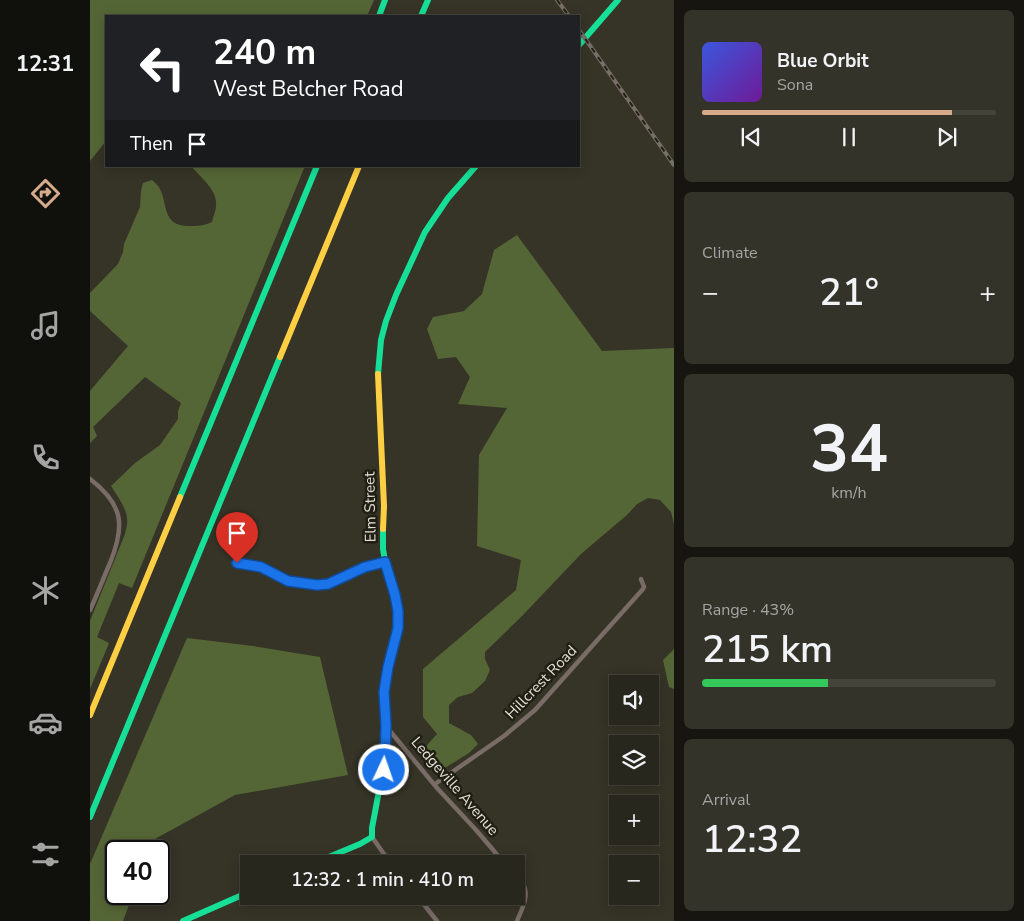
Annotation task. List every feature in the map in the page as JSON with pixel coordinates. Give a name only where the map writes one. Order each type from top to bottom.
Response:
[{"type":"main road","points":[[379,15],[385,0]]},
{"type":"main road","points":[[421,15],[428,0]]},
{"type":"main road","points":[[580,44],[618,0]]},
{"type":"main road","points":[[90,715],[317,167]]},
{"type":"main road","points":[[90,818],[359,167]]},
{"type":"main road","name":"Elm Street","points":[[372,837],[372,828],[384,768],[386,725],[384,692],[398,628],[398,611],[395,595],[385,562],[383,548],[384,506],[378,391],[381,340],[396,295],[425,232],[448,198],[475,167]]},
{"type":"main road","points":[[334,855],[372,837]]},
{"type":"main road","points":[[183,921],[240,896]]},
{"type":"street","points":[[90,479],[111,498],[118,514],[120,526],[116,550],[90,610]]},
{"type":"street","points":[[237,563],[261,567],[288,581],[317,585],[328,584],[365,567],[385,562]]},
{"type":"street","name":"Hillcrest Road","points":[[435,784],[504,736],[535,710],[643,589],[642,578]]},
{"type":"street","name":"Ledgeville Avenue","points":[[386,725],[497,855]]},
{"type":"street","points":[[372,837],[385,855]]},
{"type":"street","points":[[424,905],[437,921]]},
{"type":"street","points":[[517,921],[523,905]]},
{"type":"green space","points":[[90,0],[374,0],[367,15],[105,15],[105,142],[90,161]]},
{"type":"green space","points":[[192,167],[305,167],[132,588],[119,583],[97,637],[109,643],[90,689],[90,621],[125,534],[127,524],[125,510],[111,486],[135,463],[160,445],[178,419],[181,403],[145,377],[93,427],[97,436],[90,443],[90,391],[128,346],[90,311],[90,293],[118,264],[124,244],[140,207],[143,183],[152,180],[158,186],[170,219],[180,225],[192,226],[212,222],[216,200],[208,184]]},
{"type":"green space","points":[[517,235],[602,351],[674,348],[674,524],[671,512],[660,500],[648,498],[637,504],[627,515],[581,554],[485,652],[485,659],[490,670],[485,681],[472,693],[458,697],[449,705],[449,723],[471,735],[478,744],[469,753],[440,771],[420,753],[437,734],[423,717],[423,669],[516,590],[521,560],[477,546],[479,455],[507,408],[458,404],[470,377],[456,357],[438,359],[427,329],[433,317],[464,311],[482,294],[494,250]]},
{"type":"green space","points":[[187,638],[320,657],[348,775],[235,795],[153,840],[105,840],[105,905],[129,905],[123,921],[90,921],[90,864]]},
{"type":"green space","points":[[674,649],[674,689],[669,687],[663,660]]},
{"type":"railway","points":[[557,0],[568,15]]},
{"type":"railway","points":[[580,31],[674,165]]},
{"type":"traffic: fast","points":[[379,15],[385,0]]},
{"type":"traffic: fast","points":[[421,15],[428,0]]},
{"type":"traffic: fast","points":[[580,44],[618,0]]},
{"type":"traffic: fast","points":[[180,497],[317,167]]},
{"type":"traffic: fast","points":[[378,374],[381,340],[386,321],[425,232],[448,198],[475,167]]},
{"type":"traffic: fast","points":[[90,817],[280,357]]},
{"type":"traffic: fast","points":[[334,855],[372,837],[385,759],[384,692],[398,628],[398,611],[386,567],[383,549],[383,529]]},
{"type":"traffic: fast","points":[[183,921],[240,896]]},
{"type":"traffic: slow","points":[[280,357],[359,167]]},
{"type":"traffic: slow","points":[[378,374],[384,506],[383,529]]},
{"type":"traffic: slow","points":[[90,715],[180,497]]},
{"type":"route","points":[[237,563],[261,567],[288,581],[317,585],[334,582],[365,567],[385,562],[395,595],[398,611],[398,628],[384,692],[386,725],[384,770]]}]
